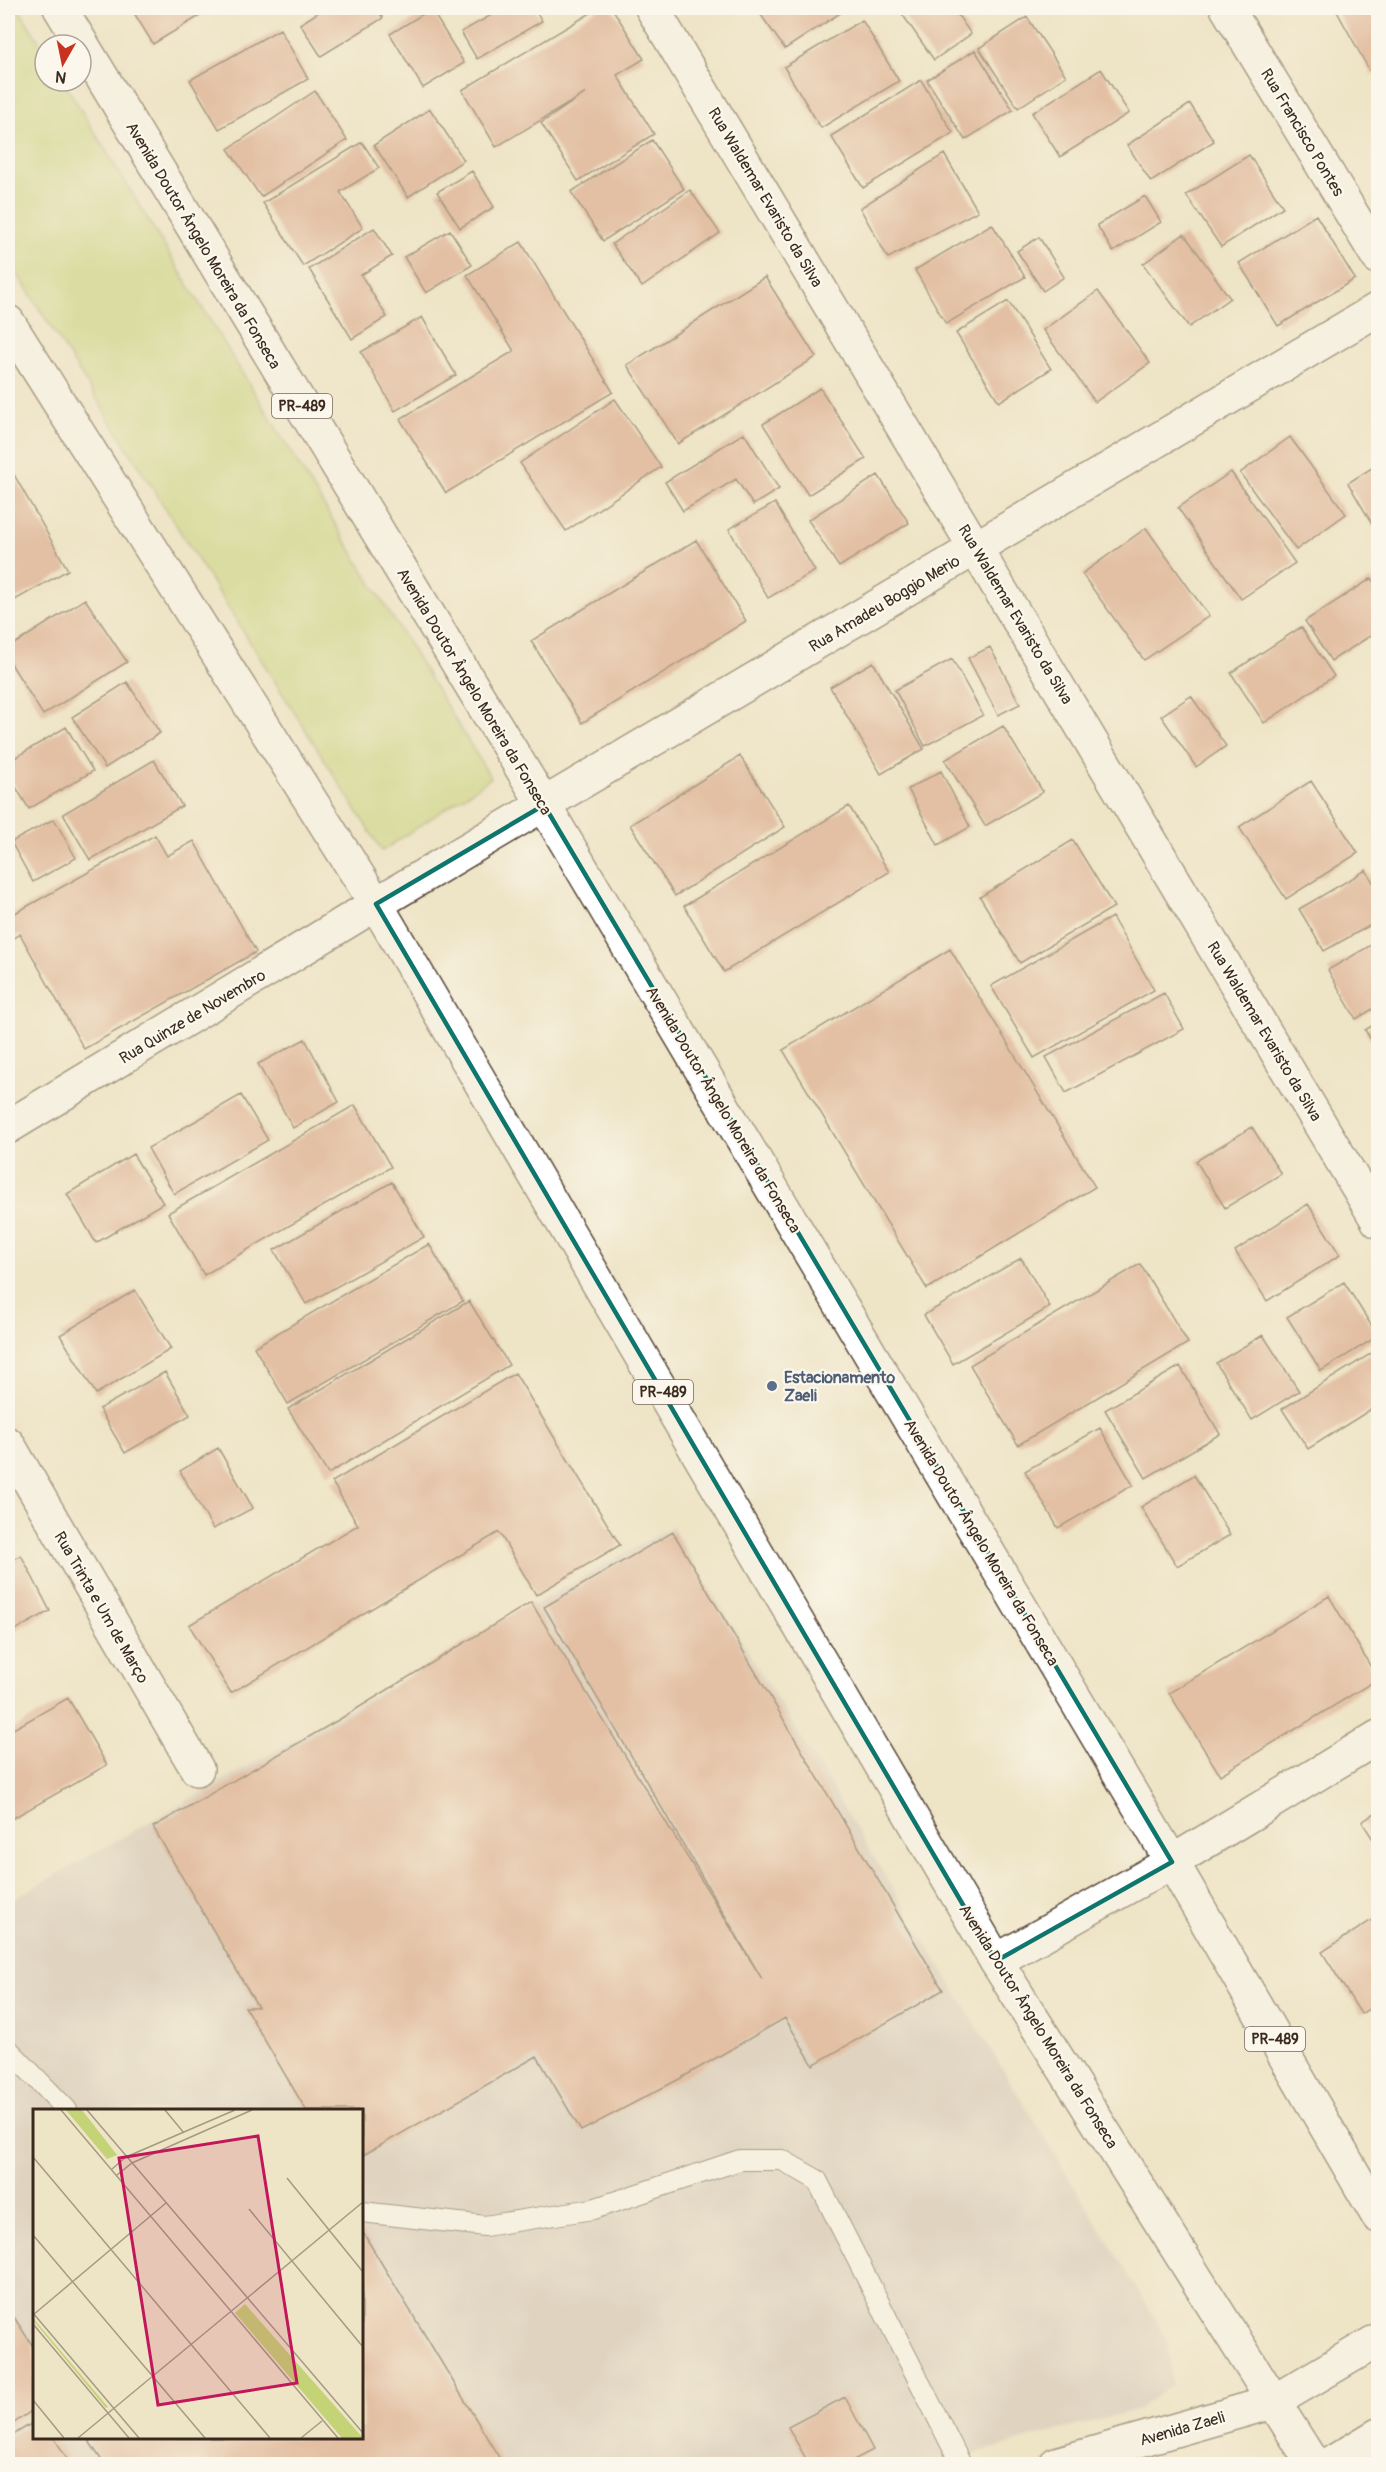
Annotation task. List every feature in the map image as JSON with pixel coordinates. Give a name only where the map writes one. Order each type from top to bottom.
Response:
[{"type":"main road","name":"Avenida Doutor Ângelo Moreira da Fonseca","points":[[60,8],[544,805],[1172,1862],[1378,2216]]},
{"type":"main road","name":"Rua Waldemar Evaristo da Silva","points":[[652,8],[1378,1221]]},
{"type":"main road","name":"Rua Francisco Pontes","points":[[1227,8],[1378,257]]},
{"type":"main road","name":"Rua Amadeu Boggio Merio","points":[[376,904],[1378,309]]},
{"type":"main road","name":"Avenida Doutor Ângelo Moreira da Fonseca","points":[[8,322],[376,904],[996,1961],[1313,2464]]},
{"type":"main road","name":"Rua Quinze de Novembro","points":[[8,1127],[376,904]]},
{"type":"main road","name":"Rua Trinta e Um de Março","points":[[8,1444],[197,1769]]},
{"type":"main road","points":[[996,1961],[1172,1862],[1378,1737]]},
{"type":"main road","name":"Avenida Zaeli","points":[[1056,2464],[1273,2402],[1378,2340]]},
{"type":"main road","points":[[1330,2464],[1378,2435]]},
{"type":"lane","points":[[8,2049],[66,2109]]},
{"type":"lane","points":[[363,2212],[485,2226],[593,2209],[740,2160],[782,2160],[817,2180],[961,2464]]},
{"type":"highlighted area","points":[[544,805],[1172,1862],[996,1961],[376,904]]},
{"type":"shaded area","points":[[672,1527],[1151,2312],[1167,2340],[1172,2384],[1139,2409],[935,2464],[8,2464],[8,1902]]},
{"type":"green space","points":[[8,8],[18,8],[34,33],[33,93],[70,93],[491,778],[382,851],[8,259]]},
{"type":"building","points":[[131,8],[213,8],[153,44]]},
{"type":"building","points":[[325,8],[376,8],[383,18],[321,56],[300,24]]},
{"type":"building","points":[[504,8],[534,8],[542,21],[477,59],[461,32]]},
{"type":"building","points":[[599,8],[612,8],[644,59],[617,75],[654,134],[578,181],[541,123],[586,93],[496,147],[462,90]]},
{"type":"building","points":[[756,8],[848,8],[785,49]]},
{"type":"building","points":[[898,8],[953,8],[971,34],[934,60]]},
{"type":"building","points":[[1006,8],[1021,8],[1010,15]]},
{"type":"building","points":[[1335,8],[1369,8],[1378,24],[1378,71],[1372,75]]},
{"type":"building","points":[[431,9],[464,63],[423,88],[390,34]]},
{"type":"building","points":[[1027,17],[1066,76],[1018,108],[979,48]]},
{"type":"building","points":[[862,20],[899,81],[821,128],[784,67]]},
{"type":"building","points":[[280,29],[308,79],[219,129],[190,80]]},
{"type":"building","points":[[975,50],[1013,110],[965,140],[927,80]]},
{"type":"building","points":[[1101,69],[1129,113],[1060,157],[1032,113]]},
{"type":"building","points":[[921,80],[953,133],[863,188],[831,136]]},
{"type":"building","points":[[315,91],[347,140],[261,197],[228,149]]},
{"type":"building","points":[[1190,104],[1214,141],[1151,182],[1127,145]]},
{"type":"building","points":[[430,109],[464,160],[408,197],[374,145]]},
{"type":"building","points":[[652,140],[684,189],[603,241],[571,192]]},
{"type":"building","points":[[362,142],[379,168],[340,192],[363,228],[303,266],[263,203]]},
{"type":"building","points":[[944,154],[978,211],[888,258],[860,208]]},
{"type":"building","points":[[1249,155],[1283,207],[1221,247],[1186,195]]},
{"type":"building","points":[[472,171],[494,207],[460,228],[437,192]]},
{"type":"building","points":[[690,190],[720,233],[642,287],[612,244]]},
{"type":"building","points":[[1145,196],[1161,222],[1113,252],[1097,225]]},
{"type":"building","points":[[1316,215],[1355,279],[1278,326],[1239,263]]},
{"type":"building","points":[[992,224],[1025,277],[946,324],[915,270]]},
{"type":"building","points":[[374,228],[392,256],[361,275],[387,317],[352,339],[309,269]]},
{"type":"building","points":[[450,230],[472,265],[426,293],[404,257]]},
{"type":"building","points":[[1184,234],[1230,298],[1189,327],[1143,264]]},
{"type":"building","points":[[1039,237],[1064,277],[1043,291],[1017,251]]},
{"type":"building","points":[[521,242],[613,392],[446,493],[400,419],[514,351],[467,275]]},
{"type":"building","points":[[765,277],[816,357],[678,444],[627,365]]},
{"type":"building","points":[[1098,291],[1150,363],[1095,402],[1043,330]]},
{"type":"building","points":[[1008,301],[1051,369],[999,402],[956,333]]},
{"type":"building","points":[[422,317],[456,375],[395,411],[361,352]]},
{"type":"building","points":[[820,388],[866,459],[808,495],[763,424]]},
{"type":"building","points":[[615,399],[661,467],[566,531],[520,463]]},
{"type":"building","points":[[744,433],[779,489],[753,505],[736,479],[683,511],[665,482]]},
{"type":"building","points":[[1290,437],[1346,514],[1296,550],[1240,473]]},
{"type":"building","points":[[8,464],[68,570],[8,604]]},
{"type":"building","points":[[1378,464],[1378,534],[1348,483]]},
{"type":"building","points":[[1231,472],[1295,563],[1241,599],[1178,508]]},
{"type":"building","points":[[878,475],[909,523],[839,567],[808,520]]},
{"type":"building","points":[[775,503],[815,571],[768,598],[729,529]]},
{"type":"building","points":[[1146,528],[1209,616],[1144,660],[1082,574]]},
{"type":"building","points":[[696,540],[746,621],[582,723],[531,641]]},
{"type":"building","points":[[1372,578],[1378,589],[1378,631],[1331,661],[1305,621]]},
{"type":"building","points":[[85,599],[127,662],[43,715],[8,659],[8,648]]},
{"type":"building","points":[[1301,627],[1334,676],[1264,723],[1231,673]]},
{"type":"building","points":[[990,647],[1020,704],[998,715],[968,658]]},
{"type":"building","points":[[952,659],[983,715],[925,746],[895,690]]},
{"type":"building","points":[[873,662],[924,749],[881,774],[830,687]]},
{"type":"building","points":[[127,682],[160,733],[105,768],[72,717]]},
{"type":"building","points":[[1191,696],[1226,746],[1196,767],[1161,716]]},
{"type":"building","points":[[1003,726],[1043,792],[985,826],[945,760]]},
{"type":"building","points":[[66,727],[93,771],[29,809],[8,774],[8,762]]},
{"type":"building","points":[[740,756],[785,827],[675,896],[630,825]]},
{"type":"building","points":[[154,760],[182,806],[90,860],[63,814]]},
{"type":"building","points":[[941,771],[970,827],[938,845],[908,789]]},
{"type":"building","points":[[1311,781],[1358,853],[1286,899],[1239,827]]},
{"type":"building","points":[[849,806],[889,872],[724,972],[684,906]]},
{"type":"building","points":[[54,819],[76,858],[33,882],[11,842]]},
{"type":"building","points":[[155,835],[167,856],[194,841],[256,952],[84,1049],[20,934],[8,941],[8,917]]},
{"type":"building","points":[[1073,840],[1114,907],[1020,963],[980,897]]},
{"type":"building","points":[[1366,870],[1378,891],[1378,921],[1324,951],[1299,909]]},
{"type":"building","points":[[1112,917],[1154,990],[1034,1058],[991,986]]},
{"type":"building","points":[[1378,941],[1378,1006],[1356,1019],[1328,970]]},
{"type":"building","points":[[950,949],[1095,1187],[927,1289],[783,1050]]},
{"type":"building","points":[[1164,993],[1184,1029],[1066,1093],[1046,1057]]},
{"type":"building","points":[[1378,1022],[1378,1051],[1365,1030]]},
{"type":"building","points":[[305,1039],[339,1102],[293,1128],[258,1064]]},
{"type":"building","points":[[241,1095],[268,1140],[174,1194],[148,1148]]},
{"type":"building","points":[[355,1105],[391,1167],[204,1275],[168,1213]]},
{"type":"building","points":[[1252,1127],[1281,1174],[1225,1208],[1196,1161]]},
{"type":"building","points":[[133,1154],[163,1203],[96,1243],[67,1194]]},
{"type":"building","points":[[392,1182],[424,1237],[306,1304],[274,1250]]},
{"type":"building","points":[[1308,1204],[1340,1255],[1267,1301],[1235,1251]]},
{"type":"building","points":[[429,1244],[463,1301],[288,1404],[254,1347]]},
{"type":"building","points":[[1021,1258],[1050,1307],[953,1364],[924,1315]]},
{"type":"building","points":[[1140,1264],[1188,1343],[1018,1445],[970,1365]]},
{"type":"building","points":[[1344,1282],[1378,1336],[1321,1371],[1287,1317]]},
{"type":"building","points":[[135,1290],[171,1349],[96,1394],[60,1335]]},
{"type":"building","points":[[469,1301],[509,1365],[328,1474],[288,1409]]},
{"type":"building","points":[[1263,1335],[1299,1391],[1252,1420],[1216,1363]]},
{"type":"building","points":[[1378,1349],[1378,1405],[1308,1449],[1282,1409]]},
{"type":"building","points":[[1180,1366],[1220,1434],[1146,1478],[1105,1410]]},
{"type":"building","points":[[165,1372],[190,1415],[125,1453],[99,1409]]},
{"type":"building","points":[[515,1373],[620,1545],[536,1595],[499,1532],[231,1693],[189,1625],[358,1525],[332,1482]]},
{"type":"building","points":[[1100,1428],[1133,1485],[1058,1528],[1025,1471]]},
{"type":"building","points":[[218,1448],[253,1508],[213,1529],[180,1471]]},
{"type":"building","points":[[1194,1475],[1230,1535],[1177,1566],[1141,1507]]},
{"type":"building","points":[[673,1532],[943,1990],[813,2065],[785,2018],[683,2077],[581,2131],[537,2056],[363,2155],[363,2109],[305,2109],[245,2007],[258,2007],[153,1827],[340,1719],[531,1602],[762,1979],[544,1607]]},
{"type":"building","points":[[21,1555],[50,1611],[8,1634],[8,1562]]},
{"type":"building","points":[[1329,1596],[1378,1679],[1220,1775],[1169,1693]]},
{"type":"building","points":[[68,1698],[107,1765],[8,1821],[8,1732]]},
{"type":"building","points":[[1378,1811],[1378,1847],[1362,1822]]},
{"type":"building","points":[[1378,1916],[1378,2003],[1361,2014],[1322,1952]]},
{"type":"building","points":[[363,2233],[503,2464],[104,2464],[88,2439],[363,2439]]},
{"type":"building","points":[[8,2308],[33,2346],[33,2410],[8,2427]]},
{"type":"building","points":[[845,2397],[873,2450],[846,2464],[809,2464],[788,2427]]},
{"type":"building","points":[[33,2423],[33,2439],[55,2439],[71,2464],[8,2464],[8,2438]]},
{"type":"place","name":"Estacionamento Zaeli","points":[[772,1386]]}]
